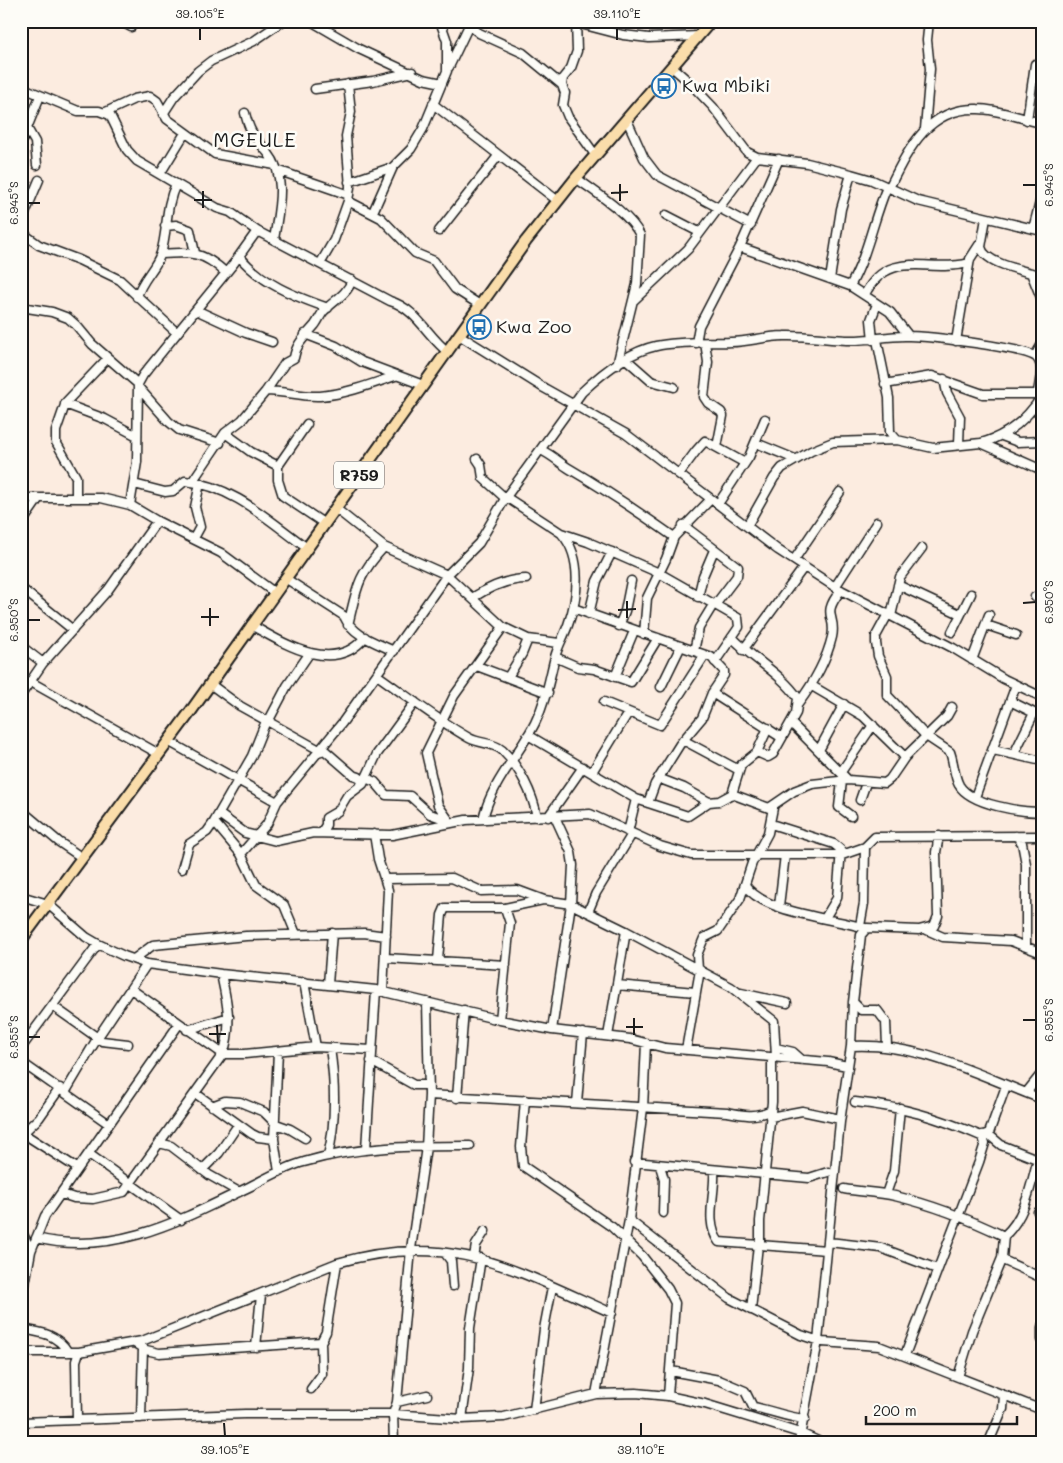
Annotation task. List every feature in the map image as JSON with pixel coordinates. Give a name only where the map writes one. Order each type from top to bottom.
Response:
[{"type":"main road","name":"R759","points":[[21,940],[210,684],[480,305],[558,201],[711,21]]},
{"type":"street","points":[[120,21],[131,27]]},
{"type":"street","points":[[163,114],[174,97],[198,70],[211,61],[254,41],[283,21]]},
{"type":"street","points":[[311,21],[359,49],[423,78],[442,83]]},
{"type":"street","points":[[440,21],[447,41],[447,71]]},
{"type":"street","points":[[925,129],[930,69],[927,40],[929,21]]},
{"type":"street","points":[[596,156],[568,117],[563,106],[565,93],[562,85],[563,78],[571,68],[577,51],[571,22],[623,35],[648,38],[698,36]]},
{"type":"street","points":[[373,212],[393,167],[411,149],[470,23],[479,33],[523,53],[562,85]]},
{"type":"street","points":[[1027,120],[1035,64],[1042,62]]},
{"type":"street","points":[[672,67],[688,80],[713,107],[747,152],[757,157],[778,159],[851,174],[888,187],[918,201],[1042,231]]},
{"type":"street","points":[[315,89],[373,81],[412,72]]},
{"type":"street","points":[[320,264],[334,240],[349,198],[346,136],[351,112],[348,84]]},
{"type":"street","points":[[21,87],[78,111],[106,112],[134,99],[150,96],[157,101],[163,114],[185,133],[223,157],[276,167],[349,198],[373,212],[415,253],[434,261],[455,289],[480,305]]},
{"type":"street","points":[[21,143],[40,96]]},
{"type":"street","points":[[433,104],[558,201]]},
{"type":"street","points":[[850,286],[864,257],[878,208],[888,187],[906,153],[925,129],[939,119],[968,109],[991,110],[1042,123]]},
{"type":"street","points":[[106,112],[114,120],[131,156],[217,208],[230,212],[257,231],[352,280],[390,302],[401,305],[424,326],[435,342],[448,352]]},
{"type":"street","points":[[245,113],[248,129],[268,153],[281,180],[274,240]]},
{"type":"street","points":[[627,120],[644,158],[657,175],[751,224]]},
{"type":"street","points":[[27,129],[35,142],[37,165]]},
{"type":"street","points":[[160,174],[185,133]]},
{"type":"street","points":[[439,231],[498,156]]},
{"type":"street","points":[[633,301],[688,249],[757,157]]},
{"type":"street","points":[[696,343],[699,326],[751,224],[778,159]]},
{"type":"street","points":[[349,182],[393,167]]},
{"type":"street","points":[[830,279],[841,209],[851,174]]},
{"type":"street","points":[[576,178],[612,205],[637,228],[640,235],[637,284],[617,365]]},
{"type":"street","points":[[21,222],[39,180]]},
{"type":"street","points":[[137,297],[138,290],[161,254],[167,207],[176,184]]},
{"type":"street","points":[[1033,229],[1042,194]]},
{"type":"street","points":[[666,215],[699,232]]},
{"type":"street","points":[[956,341],[969,263],[981,242],[986,218]]},
{"type":"street","points":[[165,226],[176,225],[190,230],[195,253]]},
{"type":"street","points":[[130,504],[134,484],[138,386],[257,231]]},
{"type":"street","points":[[21,232],[39,245],[112,275],[177,333]]},
{"type":"street","points":[[981,242],[982,251],[1001,264],[1042,276]]},
{"type":"street","points":[[740,247],[850,286],[890,312],[908,336]]},
{"type":"street","points":[[161,254],[195,253],[206,256],[226,273]]},
{"type":"street","points":[[239,256],[255,274],[270,284],[328,308]]},
{"type":"street","points":[[865,294],[874,278],[891,268],[918,264],[950,267],[969,263]]},
{"type":"street","points":[[1031,273],[1042,300]]},
{"type":"street","points":[[194,538],[200,527],[195,507],[196,482],[226,433],[242,420],[266,391],[285,363],[294,358],[295,350],[305,334],[349,288],[352,280]]},
{"type":"street","points":[[877,304],[871,320],[889,398],[890,432],[896,440]]},
{"type":"street","points":[[21,307],[52,312],[68,318],[92,344],[138,386],[168,421],[179,430],[220,443]]},
{"type":"street","points":[[196,310],[246,334],[272,342]]},
{"type":"street","points":[[305,334],[336,346],[362,362],[381,367],[396,376],[423,385]]},
{"type":"street","points":[[459,335],[573,405],[626,434],[804,567],[838,588],[1016,685],[1042,697]]},
{"type":"street","points":[[241,854],[267,824],[277,802],[321,750],[447,575],[479,543],[505,498],[573,405],[596,378],[626,359],[655,346],[705,342],[739,342],[784,336],[875,340],[908,336],[956,341],[1025,352],[1039,360]]},
{"type":"street","points":[[705,342],[708,362],[704,397],[708,403],[722,412],[723,416],[717,447]]},
{"type":"street","points":[[747,526],[774,478],[795,459],[833,442],[896,440],[933,448],[981,443],[1002,436],[1026,416],[1040,394],[1041,368],[1039,360],[1042,344]]},
{"type":"street","points":[[76,497],[76,477],[55,437],[65,404],[108,358]]},
{"type":"street","points":[[626,359],[652,381],[674,387]]},
{"type":"street","points":[[266,391],[283,391],[321,396],[346,392],[396,376]]},
{"type":"street","points":[[885,384],[923,376],[944,379],[983,394],[1040,394]]},
{"type":"street","points":[[944,379],[947,393],[960,417],[959,444]]},
{"type":"street","points":[[65,404],[105,419],[137,436]]},
{"type":"street","points":[[644,634],[645,603],[674,537],[684,525],[715,502],[745,463],[756,443],[765,419]]},
{"type":"street","points":[[307,424],[278,466],[278,480],[283,496],[324,524]]},
{"type":"street","points":[[226,433],[250,452],[278,466]]},
{"type":"street","points":[[1002,436],[1018,442],[1042,442]]},
{"type":"street","points":[[679,474],[704,442],[745,463]]},
{"type":"street","points":[[756,443],[795,459]]},
{"type":"street","points":[[981,443],[1042,470]]},
{"type":"street","points":[[541,450],[557,458],[567,467],[613,494],[674,537]]},
{"type":"street","points":[[478,459],[483,478],[505,498],[561,533],[612,552],[659,573],[739,620],[739,627],[715,662]]},
{"type":"street","points":[[134,484],[165,492],[173,491],[183,482],[196,482],[232,494],[308,548]]},
{"type":"street","points":[[794,560],[840,492]]},
{"type":"street","points":[[21,498],[76,497],[116,500],[130,504],[157,521],[221,553],[275,592]]},
{"type":"street","points":[[21,524],[39,498]]},
{"type":"street","points":[[335,508],[384,547],[447,575],[503,627],[528,639],[559,644]]},
{"type":"street","points":[[21,695],[32,682],[43,663],[108,590],[157,521]]},
{"type":"street","points":[[757,752],[764,756],[771,756],[791,722],[798,704],[812,686],[832,636],[830,608],[838,588],[877,522]]},
{"type":"street","points":[[684,525],[739,568],[738,576],[714,605],[700,628],[694,652]]},
{"type":"street","points":[[483,819],[491,794],[528,735],[548,693],[555,657],[573,608],[576,568],[571,545],[561,533]]},
{"type":"street","points":[[348,625],[358,582],[384,547]]},
{"type":"street","points":[[922,548],[906,567],[898,585],[890,615],[876,636],[878,656],[887,676],[887,695],[926,736],[950,752],[960,786],[976,797],[1009,809],[1042,812]]},
{"type":"street","points":[[698,597],[703,576],[714,550]]},
{"type":"street","points":[[589,614],[600,574],[612,552]]},
{"type":"street","points":[[743,650],[804,567]]},
{"type":"street","points":[[285,578],[339,612],[356,633],[394,651]]},
{"type":"street","points":[[472,598],[490,587],[512,580],[526,580]]},
{"type":"street","points":[[619,626],[625,611],[631,581]]},
{"type":"street","points":[[898,585],[960,614]]},
{"type":"street","points":[[21,588],[72,630]]},
{"type":"street","points":[[952,632],[971,594]]},
{"type":"street","points":[[573,608],[619,626],[705,655],[724,671],[724,675],[712,693],[702,718],[683,740],[658,778],[648,803]]},
{"type":"street","points":[[972,660],[989,615]]},
{"type":"street","points":[[251,625],[283,643],[309,654],[329,655],[348,650],[355,647],[365,637]]},
{"type":"street","points":[[986,625],[1016,635]]},
{"type":"street","points":[[449,821],[438,805],[426,758],[454,696],[503,627]]},
{"type":"street","points":[[615,677],[634,631]]},
{"type":"street","points":[[732,637],[743,650],[786,684],[798,698],[798,704]]},
{"type":"street","points":[[555,657],[630,682],[634,680],[658,638]]},
{"type":"street","points":[[508,677],[522,654],[528,639]]},
{"type":"street","points":[[21,646],[43,663]]},
{"type":"street","points":[[662,687],[681,646]]},
{"type":"street","points":[[182,869],[189,844],[207,832],[214,822],[252,756],[267,721],[287,686],[309,654]]},
{"type":"street","points":[[604,702],[660,725],[705,655]]},
{"type":"street","points":[[477,666],[548,693]]},
{"type":"street","points":[[376,675],[470,739],[497,746],[512,761],[535,804],[537,817]]},
{"type":"street","points":[[32,682],[159,754]]},
{"type":"street","points":[[210,684],[240,706],[321,750],[353,775],[365,781],[375,782],[386,795],[410,796],[430,814],[449,821]]},
{"type":"street","points":[[976,797],[1016,685]]},
{"type":"street","points":[[812,686],[844,704],[874,725],[905,758]]},
{"type":"street","points":[[712,693],[782,738]]},
{"type":"street","points":[[1010,701],[1034,714],[1014,754]]},
{"type":"street","points":[[321,833],[326,825],[326,818],[338,811],[347,796],[365,781],[377,754],[415,702]]},
{"type":"street","points":[[819,750],[844,704]]},
{"type":"street","points":[[732,794],[765,808],[773,808],[794,791],[812,784],[844,778],[877,784],[890,780],[905,758],[947,716],[952,707]]},
{"type":"street","points":[[592,772],[628,712]]},
{"type":"street","points":[[791,722],[844,778]]},
{"type":"street","points":[[851,816],[839,807],[844,778],[874,725]]},
{"type":"street","points":[[528,735],[636,799],[688,816],[709,802],[719,801],[732,794],[739,770],[746,760],[757,752],[768,728]]},
{"type":"street","points":[[683,740],[739,770]]},
{"type":"street","points":[[168,741],[277,802]]},
{"type":"street","points":[[993,750],[1042,761]]},
{"type":"street","points":[[552,817],[582,767]]},
{"type":"street","points":[[658,778],[684,788],[709,802]]},
{"type":"street","points":[[860,800],[866,783]]},
{"type":"street","points":[[588,912],[596,893],[630,833],[636,799]]},
{"type":"street","points":[[686,1050],[699,970],[697,955],[704,938],[721,927],[740,899],[756,854],[771,824],[773,808]]},
{"type":"street","points":[[21,810],[59,842],[81,857]]},
{"type":"street","points":[[219,814],[232,825],[256,838],[276,841],[298,835],[321,833],[401,834],[449,821],[590,814],[660,846],[691,855],[842,855],[864,847],[875,837],[1042,836]]},
{"type":"street","points":[[552,817],[572,858],[570,904],[552,1030]]},
{"type":"street","points":[[214,822],[241,854],[256,885],[284,905],[296,934]]},
{"type":"street","points":[[771,824],[834,844],[842,855],[836,898],[825,918]]},
{"type":"street","points":[[366,1149],[372,1050],[379,991],[386,958],[386,880],[378,859],[374,834]]},
{"type":"street","points":[[927,930],[934,926],[937,920],[936,852],[939,836]]},
{"type":"street","points":[[1016,836],[1022,843],[1026,864],[1026,945]]},
{"type":"street","points":[[799,1442],[818,1341],[840,1119],[847,1066],[852,1046],[853,1002],[861,935],[864,927],[864,847]]},
{"type":"street","points":[[779,906],[785,855]]},
{"type":"street","points":[[386,880],[452,878],[481,890],[517,890],[544,900],[570,904],[626,930],[740,993],[774,1021],[776,1048],[766,1174],[751,1310]]},
{"type":"street","points":[[745,885],[754,897],[787,911],[864,927],[927,930],[943,937],[991,939],[1026,945],[1042,952]]},
{"type":"street","points":[[21,896],[48,904],[86,937],[98,944],[147,964],[379,991],[500,1020],[552,1030],[608,1036],[686,1050],[774,1057],[847,1066]]},
{"type":"street","points":[[438,960],[442,915],[445,908],[505,908],[544,900]]},
{"type":"street","points":[[500,1020],[510,918],[505,908]]},
{"type":"street","points":[[377,933],[386,926]]},
{"type":"street","points":[[608,1036],[626,930]]},
{"type":"street","points":[[328,984],[332,933]]},
{"type":"street","points":[[134,958],[153,945],[246,936],[332,933],[377,933],[386,936]]},
{"type":"street","points":[[21,1048],[54,1007],[98,944]]},
{"type":"street","points":[[386,958],[506,966]]},
{"type":"street","points":[[77,1168],[22,1132],[39,1118],[63,1090],[147,964]]},
{"type":"street","points":[[62,1194],[74,1198],[93,1199],[124,1192],[131,1184],[223,1054],[228,1034],[229,1017],[221,974]]},
{"type":"street","points":[[304,982],[316,1047]]},
{"type":"street","points":[[618,985],[695,992]]},
{"type":"street","points":[[131,990],[223,1054],[234,1055],[316,1047],[372,1050]]},
{"type":"street","points":[[740,993],[787,1002]]},
{"type":"street","points":[[394,1442],[393,1414],[396,1402],[411,1249],[426,1147],[429,1095],[427,1002]]},
{"type":"street","points":[[853,1002],[860,1010],[877,1010],[885,1018],[887,1046]]},
{"type":"street","points":[[54,1007],[102,1041],[128,1044]]},
{"type":"street","points":[[457,1098],[464,1010]]},
{"type":"street","points":[[188,1030],[229,1017]]},
{"type":"street","points":[[21,1306],[31,1250],[45,1216],[179,1024]]},
{"type":"street","points":[[577,1103],[583,1033]]},
{"type":"street","points":[[596,1394],[628,1220],[634,1162],[643,1108],[646,1043]]},
{"type":"street","points":[[852,1046],[887,1046],[932,1055],[1042,1099]]},
{"type":"street","points":[[328,1156],[332,1124],[333,1085],[330,1048]]},
{"type":"street","points":[[776,1048],[786,1049],[802,1060]]},
{"type":"street","points":[[278,1051],[274,1139],[279,1172]]},
{"type":"street","points":[[371,1061],[414,1085],[428,1085]]},
{"type":"street","points":[[21,1062],[109,1124]]},
{"type":"street","points":[[1026,1093],[1042,1073]]},
{"type":"street","points":[[905,1355],[984,1146],[985,1134],[1006,1086]]},
{"type":"street","points":[[195,1093],[258,1138],[274,1139]]},
{"type":"street","points":[[429,1095],[770,1116],[802,1111],[840,1119]]},
{"type":"street","points":[[525,1100],[521,1147],[523,1166],[596,1214],[624,1239],[658,1275],[675,1303],[668,1396]]},
{"type":"street","points":[[212,1106],[225,1101],[240,1102],[264,1112],[276,1124],[290,1128],[305,1138]]},
{"type":"street","points":[[855,1102],[900,1108],[933,1117],[985,1134],[1001,1145],[1039,1156]]},
{"type":"street","points":[[886,1194],[894,1171],[900,1108]]},
{"type":"street","points":[[202,1170],[219,1153],[238,1125]]},
{"type":"street","points":[[159,1142],[171,1146],[202,1170],[239,1192]]},
{"type":"street","points":[[958,1377],[972,1331],[1002,1258],[1004,1236],[1015,1224],[1024,1206],[1042,1145]]},
{"type":"street","points":[[36,1238],[70,1245],[150,1232],[181,1220],[279,1172],[303,1162],[328,1156],[366,1149],[470,1146]]},
{"type":"street","points":[[89,1154],[181,1220]]},
{"type":"street","points":[[634,1162],[660,1166],[809,1178],[828,1172]]},
{"type":"street","points":[[660,1166],[664,1179],[663,1213]]},
{"type":"street","points":[[714,1170],[712,1206],[714,1236],[722,1243],[881,1248],[937,1269]]},
{"type":"street","points":[[844,1189],[886,1194],[958,1215],[1004,1236]]},
{"type":"street","points":[[628,1220],[718,1291],[801,1336],[818,1341],[879,1346],[1042,1410]]},
{"type":"street","points":[[21,1230],[31,1250]]},
{"type":"street","points":[[462,1419],[469,1368],[470,1328],[477,1258],[476,1244],[485,1231]]},
{"type":"street","points":[[21,1352],[79,1352],[133,1342],[170,1331],[337,1263],[368,1254],[411,1249],[477,1258],[498,1263],[612,1313]]},
{"type":"street","points":[[445,1253],[451,1261],[452,1286]]},
{"type":"street","points":[[1002,1258],[1011,1266],[1042,1278]]},
{"type":"street","points":[[311,1389],[322,1374],[321,1342],[326,1332],[337,1263]]},
{"type":"street","points":[[534,1410],[544,1330],[552,1287]]},
{"type":"street","points":[[256,1347],[261,1295]]},
{"type":"street","points":[[1042,1327],[1042,1340]]},
{"type":"street","points":[[21,1329],[48,1334],[57,1339],[68,1352]]},
{"type":"street","points":[[133,1342],[155,1353],[169,1353],[321,1342]]},
{"type":"street","points":[[141,1418],[143,1348]]},
{"type":"street","points":[[77,1420],[76,1361],[79,1352]]},
{"type":"street","points":[[671,1371],[720,1380],[746,1391],[753,1407],[775,1411],[791,1418],[805,1418]]},
{"type":"street","points":[[21,1422],[245,1414],[393,1414],[462,1419],[504,1417],[596,1394],[636,1392],[668,1396],[705,1404],[800,1433],[820,1442]]},
{"type":"street","points":[[988,1442],[1003,1409],[1004,1395]]},
{"type":"street","points":[[396,1402],[427,1396]]},
{"type":"waterway","points":[[697,29],[704,21]]},
{"type":"waterway","points":[[681,49],[684,43]]},
{"type":"waterway","points":[[593,148],[639,97]]},
{"type":"waterway","points":[[555,194],[589,153]]},
{"type":"waterway","points":[[503,263],[551,199]]},
{"type":"place","name":"Kwa Mbiki","points":[[664,86]]},
{"type":"place","name":"Kwa Zoo","points":[[479,327]]},
{"type":"district","name":"MGEULE","points":[[255,140]]}]
